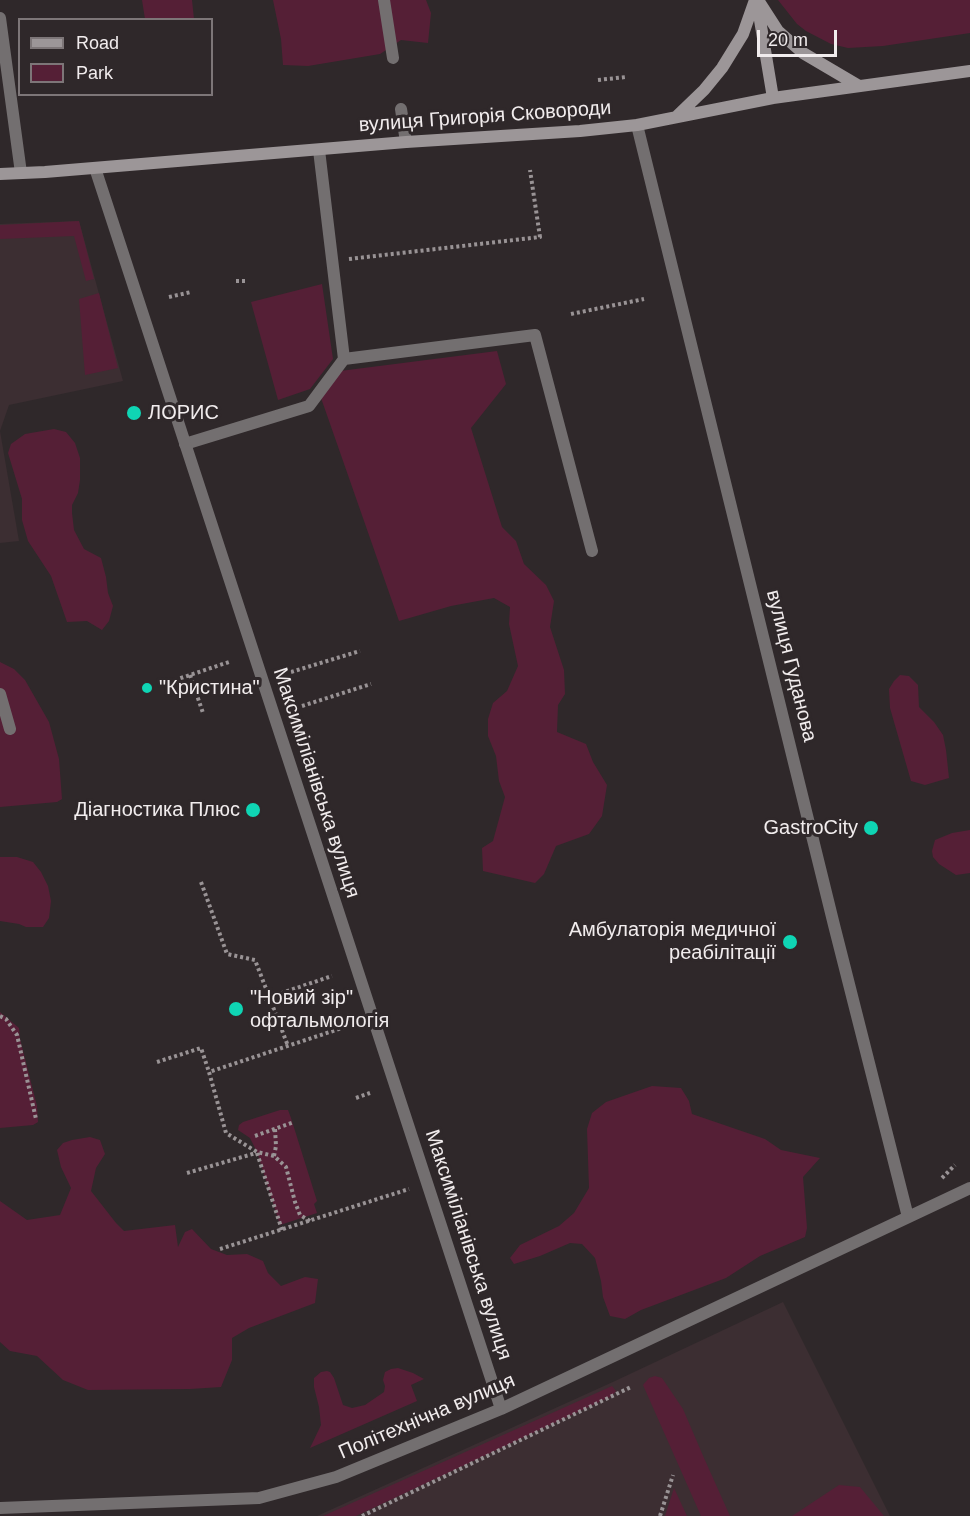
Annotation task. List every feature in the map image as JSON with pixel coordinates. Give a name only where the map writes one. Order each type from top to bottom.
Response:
[{"type":"main road","points":[[757,0],[778,31],[803,53],[859,86]]},
{"type":"main road","points":[[757,0],[773,98]]},
{"type":"main road","points":[[676,117],[704,90],[722,68],[743,34],[757,0]]},
{"type":"main road","name":"вулиця Григорія Сковороди","points":[[0,174],[406,142],[580,132],[637,125],[773,98],[970,71]]},
{"type":"street","points":[[384,0],[393,58]]},
{"type":"street","points":[[0,18],[21,173]]},
{"type":"street","points":[[401,109],[406,142]]},
{"type":"street","name":"вулиця Гуданова","points":[[637,125],[908,1217]]},
{"type":"street","points":[[184,444],[309,406],[344,359],[319,150]]},
{"type":"street","name":"Максиміліанівська вулиця","points":[[95,168],[501,1409]]},
{"type":"street","points":[[344,359],[535,335],[592,550]]},
{"type":"street","points":[[0,694],[10,729]]},
{"type":"street","name":"Політехнічна вулиця","points":[[0,1508],[259,1498],[336,1477],[501,1409],[970,1188]]},
{"type":"path","points":[[598,80],[626,77]]},
{"type":"path","points":[[332,261],[540,237],[530,170]]},
{"type":"path","points":[[236,281],[246,280]]},
{"type":"path","points":[[169,297],[191,292]]},
{"type":"path","points":[[571,314],[644,299]]},
{"type":"path","points":[[291,672],[360,651]]},
{"type":"path","points":[[169,682],[229,662]]},
{"type":"path","points":[[190,675],[203,713]]},
{"type":"path","points":[[302,706],[371,684]]},
{"type":"path","points":[[201,882],[227,954],[255,960],[288,1046]]},
{"type":"path","points":[[258,1001],[332,976]]},
{"type":"path","points":[[0,1016],[6,1019],[17,1035],[36,1119]]},
{"type":"path","points":[[209,1072],[348,1026]]},
{"type":"path","points":[[157,1062],[201,1048],[226,1133],[256,1152],[274,1156],[286,1167],[300,1215],[310,1221]]},
{"type":"path","points":[[356,1098],[370,1093]]},
{"type":"path","points":[[255,1136],[294,1122]]},
{"type":"path","points":[[274,1156],[275,1129]]},
{"type":"path","points":[[187,1173],[256,1152]]},
{"type":"path","points":[[256,1152],[282,1230]]},
{"type":"path","points":[[220,1249],[427,1183]]},
{"type":"path","points":[[362,1516],[631,1387]]},
{"type":"path","points":[[660,1516],[674,1474]]},
{"type":"shaded area","points":[[79,221],[123,381],[9,405],[0,431],[0,224]]},
{"type":"shaded area","points":[[0,431],[19,541],[0,543]]},
{"type":"shaded area","points":[[783,1302],[890,1516],[317,1516],[615,1381]]},
{"type":"green space","points":[[142,0],[192,0],[194,18],[145,18]]},
{"type":"green space","points":[[273,0],[426,0],[431,13],[428,43],[401,40],[380,54],[308,66],[283,65],[281,39]]},
{"type":"green space","points":[[778,0],[970,0],[970,33],[883,46],[848,48],[831,44],[806,31],[797,24]]},
{"type":"green space","points":[[79,221],[94,279],[86,281],[74,236],[0,239],[0,225]]},
{"type":"green space","points":[[322,284],[333,359],[310,389],[278,400],[251,302]]},
{"type":"green space","points":[[99,293],[118,368],[85,375],[79,299]]},
{"type":"green space","points":[[497,351],[506,384],[471,428],[502,527],[516,541],[524,564],[546,585],[554,601],[550,627],[564,670],[565,694],[558,705],[557,732],[586,744],[593,762],[607,785],[602,816],[589,834],[556,846],[544,874],[535,883],[483,871],[482,848],[493,841],[505,797],[499,781],[496,756],[488,736],[488,719],[493,703],[507,691],[518,666],[509,624],[510,607],[494,598],[451,606],[399,621],[321,398],[340,371]]},
{"type":"green space","points":[[54,429],[66,432],[75,443],[80,458],[78,493],[72,505],[74,530],[84,549],[101,558],[113,606],[109,621],[102,630],[87,621],[67,622],[51,576],[28,541],[22,520],[22,499],[8,453],[11,444],[25,434]]},
{"type":"green space","points":[[0,662],[14,669],[25,680],[49,722],[59,759],[62,799],[57,802],[0,807]]},
{"type":"green space","points":[[900,675],[909,676],[918,685],[919,707],[943,735],[949,778],[925,785],[911,781],[890,708],[889,689]]},
{"type":"green space","points":[[970,830],[970,873],[956,875],[939,864],[933,857],[935,840],[952,833]]},
{"type":"green space","points":[[0,857],[17,857],[33,862],[41,872],[48,886],[51,901],[49,918],[43,927],[26,927],[0,921]]},
{"type":"green space","points":[[0,1012],[19,1028],[37,1106],[38,1122],[33,1125],[0,1128]]},
{"type":"green space","points":[[652,1086],[681,1088],[689,1101],[692,1114],[765,1139],[781,1150],[820,1158],[803,1177],[807,1228],[805,1237],[760,1256],[726,1278],[641,1310],[625,1319],[610,1316],[603,1297],[595,1258],[582,1244],[570,1243],[514,1264],[510,1258],[520,1245],[559,1226],[574,1213],[589,1188],[587,1129],[592,1113],[606,1102]]},
{"type":"green space","points":[[280,1110],[288,1110],[291,1118],[317,1201],[314,1204],[317,1213],[280,1225],[257,1152],[250,1138],[238,1130],[239,1125],[243,1122]]},
{"type":"green space","points":[[90,1137],[100,1140],[105,1154],[96,1168],[91,1191],[124,1231],[175,1225],[178,1247],[185,1232],[192,1229],[211,1249],[227,1255],[247,1254],[263,1261],[268,1273],[281,1286],[305,1277],[318,1279],[315,1303],[249,1328],[232,1338],[232,1360],[221,1387],[88,1390],[63,1380],[37,1356],[10,1351],[0,1342],[0,1201],[27,1220],[60,1215],[71,1188],[61,1167],[57,1150],[63,1143]]},
{"type":"green space","points":[[398,1368],[424,1379],[411,1385],[417,1401],[310,1448],[321,1425],[314,1378],[321,1372],[330,1372],[343,1405],[352,1408],[365,1405],[384,1392],[385,1372]]},
{"type":"green space","points":[[655,1376],[662,1378],[683,1409],[730,1516],[701,1516],[643,1385],[649,1378]]},
{"type":"green space","points":[[612,1386],[616,1391],[612,1396],[356,1516],[323,1516]]},
{"type":"green space","points":[[839,1485],[860,1487],[884,1516],[792,1516]]},
{"type":"green space","points":[[674,1488],[687,1516],[665,1516]]},
{"type":"place","name":"ЛОРИС","points":[[134,413]]},
{"type":"place","name":"\"Кристина\"","points":[[147,688]]},
{"type":"place","name":"Діагностика Плюс","points":[[253,810]]},
{"type":"place","name":"GastroCity","points":[[871,828]]},
{"type":"place","name":"Амбулаторія медичної реабілітації","points":[[790,942]]},
{"type":"place","name":"\"Новий зір\" офтальмологія","points":[[236,1009]]}]
